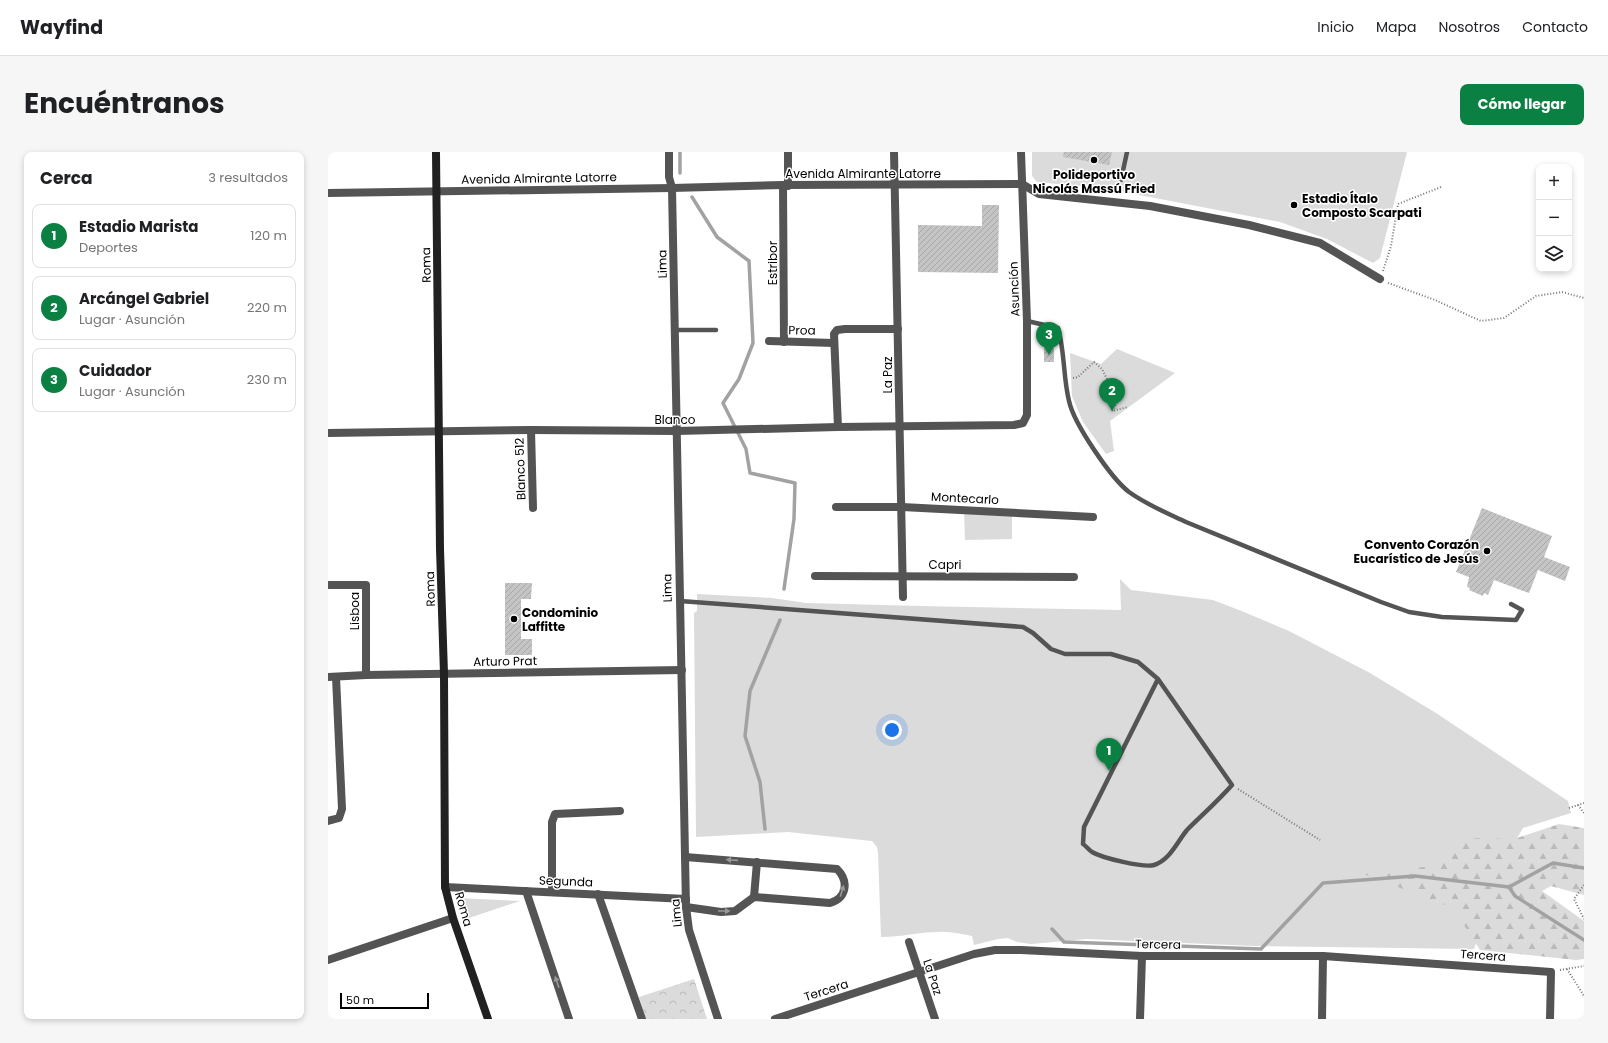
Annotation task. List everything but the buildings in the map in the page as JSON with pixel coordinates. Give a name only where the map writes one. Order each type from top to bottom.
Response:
[{"type":"street","name":"Roma","points":[[436,152],[440,549],[444,674],[445,887],[453,918],[488,1019]]},
{"type":"street","name":"Lima","points":[[669,152],[669,177],[672,188],[686,903],[689,930],[718,1019]]},
{"type":"street","name":"Estribor","points":[[784,342],[785,186],[788,152]]},
{"type":"street","name":"La Paz","points":[[894,152],[903,597]]},
{"type":"street","name":"Asunción","points":[[1021,152],[1027,321],[1027,415],[1023,424]]},
{"type":"street","name":"Avenida Almirante Latorre","points":[[328,193],[1022,184]]},
{"type":"street","points":[[1022,184],[1039,194],[1150,206],[1249,225],[1320,243],[1380,279]]},
{"type":"street","points":[[838,426],[834,334],[837,330],[845,329],[898,329]]},
{"type":"street","name":"Proa","points":[[769,341],[834,343]]},
{"type":"street","name":"Blanco","points":[[328,433],[531,430],[677,431],[838,426],[1014,426],[1023,424]]},
{"type":"street","name":"Blanco 512","points":[[531,430],[533,508]]},
{"type":"street","name":"Montecarlo","points":[[836,507],[902,507],[1093,517]]},
{"type":"street","name":"Capri","points":[[816,576],[1074,577]]},
{"type":"street","name":"Lisboa","points":[[328,585],[366,585],[366,675]]},
{"type":"street","name":"Arturo Prat","points":[[332,677],[366,675],[682,670]]},
{"type":"street","points":[[328,821],[339,818],[342,809],[332,677]]},
{"type":"street","points":[[552,892],[552,822],[555,814],[620,811]]},
{"type":"street","points":[[685,857],[757,862],[837,869],[842,874],[844,880],[842,896],[837,901],[830,903],[754,897],[757,862]]},
{"type":"street","name":"Segunda","points":[[445,887],[598,894],[686,903],[721,912],[735,911],[754,897]]},
{"type":"street","points":[[526,891],[569,1019]]},
{"type":"street","points":[[598,894],[642,1019]]},
{"type":"street","points":[[328,960],[453,918]]},
{"type":"street","name":"La Paz","points":[[910,942],[935,1019]]},
{"type":"street","name":"Tercera","points":[[775,1019],[974,954],[995,950],[1142,956],[1323,956],[1551,972]]},
{"type":"street","points":[[1140,1019],[1142,956]]},
{"type":"street","points":[[1322,1019],[1323,956]]},
{"type":"street","points":[[1550,1019],[1551,972]]},
{"type":"lane","points":[[1121,180],[1127,152]]},
{"type":"lane","points":[[1027,321],[1058,328],[1061,340],[1069,403],[1079,424],[1096,452],[1128,491],[1160,511],[1381,602],[1409,612],[1442,617],[1516,620],[1522,610],[1511,604]]},
{"type":"lane","points":[[675,330],[716,330]]},
{"type":"lane","points":[[680,601],[1023,627],[1033,633],[1051,649],[1065,654],[1111,654],[1138,662],[1158,679],[1232,785],[1187,831],[1165,859],[1153,866],[1119,861],[1092,852],[1083,844],[1084,827],[1158,679]]},
{"type":"path","points":[[1441,186],[1398,204],[1391,246],[1380,279],[1435,300],[1481,320],[1504,318],[1536,296],[1562,292],[1584,298]]},
{"type":"path","points":[[1066,380],[1078,377],[1094,362],[1102,369],[1118,400],[1112,411],[1128,407]]},
{"type":"path","points":[[1232,785],[1320,840]]},
{"type":"path","points":[[1569,808],[1584,803]]},
{"type":"path","points":[[1578,805],[1584,813]]},
{"type":"path","points":[[1584,885],[1574,899],[1584,919]]},
{"type":"path","points":[[1551,972],[1584,966]]},
{"type":"path","points":[[1567,969],[1584,996]]},
{"type":"green space","name":"Estadio Ítalo Composto Scarpati","points":[[1032,152],[1407,152],[1380,258],[1373,263],[1327,239],[1280,222],[1108,189],[1037,182],[1032,176]]},
{"type":"green space","points":[[1117,349],[1175,373],[1110,421],[1114,451],[1106,454],[1083,422],[1072,396],[1070,353],[1101,364]]},
{"type":"green space","points":[[964,510],[1012,510],[1012,539],[965,540]]},
{"type":"green space","points":[[1120,579],[1131,590],[1213,600],[1289,631],[1370,673],[1436,713],[1568,801],[1571,813],[1523,828],[1503,862],[1474,949],[1255,946],[1087,939],[1031,944],[1017,942],[1008,938],[974,945],[972,936],[942,932],[881,937],[878,853],[877,847],[872,841],[788,832],[696,837],[694,613],[697,611],[697,594],[772,598],[806,603],[1121,610]]},
{"type":"green space","points":[[1559,824],[1584,828],[1584,895],[1551,886],[1542,891],[1584,921],[1584,959],[1576,960],[1480,950],[1453,908],[1361,873],[1434,866],[1463,838],[1514,839]]},
{"type":"green space","points":[[459,898],[520,901],[466,919]]},
{"type":"green space","points":[[694,979],[707,1019],[646,1019],[639,997]]},
{"type":"waterway","points":[[680,152],[680,173]]},
{"type":"waterway","points":[[692,197],[717,237],[749,261],[753,343],[739,379],[723,403],[746,449],[750,473],[795,483],[794,519],[784,589]]},
{"type":"waterway","points":[[765,829],[760,782],[745,736],[750,691],[780,620]]},
{"type":"waterway","points":[[1052,929],[1064,942],[1261,949],[1323,883],[1415,876],[1509,887],[1553,863],[1584,868]]},
{"type":"waterway","points":[[1509,887],[1515,896],[1584,940]]},
{"type":"place","name":"Polideportivo Nicolás Massú Fried","points":[[1094,160]]},
{"type":"place","name":"Estadio Ítalo Composto Scarpati","points":[[1294,205]]},
{"type":"place","name":"Cuidador","points":[[1049,355]]},
{"type":"place","name":"Arcángel Gabriel","points":[[1112,411]]},
{"type":"place","name":"Convento Corazón Eucarístico de Jesús","points":[[1487,551]]},
{"type":"place","name":"Condominio Laffitte","points":[[514,619]]},
{"type":"place","name":"Estadio Marista","points":[[1109,771]]}]
